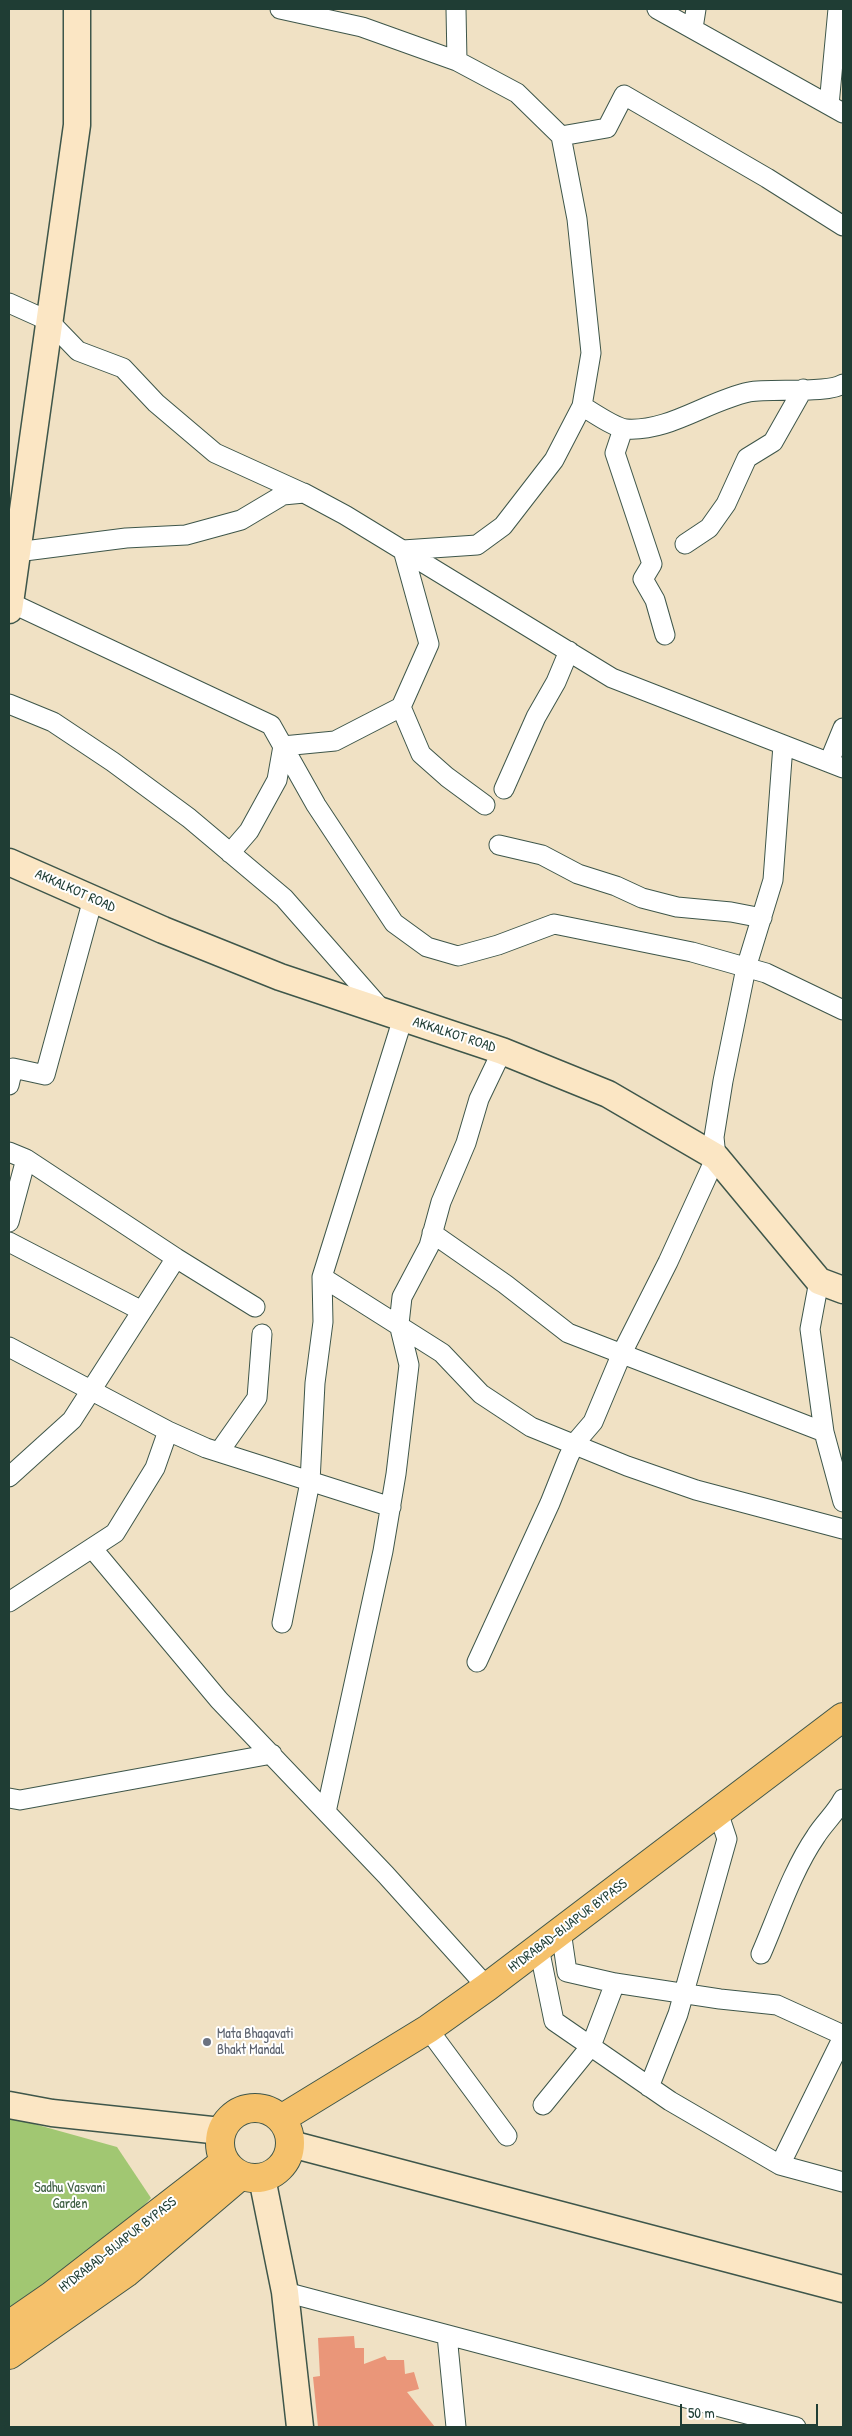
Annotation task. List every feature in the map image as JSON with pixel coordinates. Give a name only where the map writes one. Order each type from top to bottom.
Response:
[{"type":"main road","name":"HYDRABAD-BIJAPUR BYPASS","points":[[281,2119],[428,2029],[487,1987],[843,1717]]},
{"type":"main road","points":[[247,2108],[265,2110],[281,2119],[290,2135],[288,2156],[282,2166],[273,2174],[242,2172],[219,2147],[221,2131],[227,2121],[236,2113],[247,2108]]},
{"type":"main road","name":"HYDRABAD-BIJAPUR BYPASS","points":[[9,2325],[242,2172]]},
{"type":"main road","points":[[9,2355],[126,2273],[242,2172]]},
{"type":"street","points":[[77,9],[77,125],[13,554],[9,605],[272,725],[316,805],[394,923],[428,946],[458,956],[498,945],[554,924],[692,952],[766,973],[843,1010]]},
{"type":"street","points":[[280,9],[362,27],[457,61],[518,93],[561,136],[577,219],[591,354],[582,406],[554,460],[503,526],[477,545],[403,550]]},
{"type":"street","points":[[456,9],[457,61]]},
{"type":"street","points":[[657,9],[836,109],[838,9]]},
{"type":"street","points":[[694,28],[696,9]]},
{"type":"street","points":[[561,136],[607,128],[624,95],[767,178],[843,226]]},
{"type":"street","points":[[9,303],[49,321],[78,351],[123,368],[156,402],[215,453],[345,515],[612,678],[836,765],[843,728]]},
{"type":"street","points":[[582,406],[623,429],[651,429],[720,401],[750,392],[803,389],[843,384]]},
{"type":"street","points":[[685,544],[709,528],[726,504],[747,458],[773,442],[803,389]]},
{"type":"street","points":[[623,429],[615,453],[652,564],[643,579],[655,600],[665,635]]},
{"type":"street","points":[[13,554],[126,538],[186,535],[241,520],[284,495],[304,494]]},
{"type":"street","points":[[283,746],[335,741],[401,707],[429,644],[403,550]]},
{"type":"street","points":[[504,789],[536,717],[556,682],[569,651]]},
{"type":"street","points":[[9,704],[53,722],[189,818],[284,898],[393,1014],[322,1277],[322,1322],[315,1383],[310,1482],[282,1623]]},
{"type":"street","points":[[401,707],[421,754],[447,777],[484,805]]},
{"type":"street","points":[[477,1662],[550,1503],[575,1443],[593,1422],[622,1353],[668,1262],[716,1157],[715,1127],[746,968],[773,880],[783,745]]},
{"type":"street","points":[[230,853],[249,831],[277,780],[283,746]]},
{"type":"street","points":[[499,845],[542,855],[578,874],[616,886],[642,898],[677,907],[731,912],[762,918]]},
{"type":"street","name":"AKKALKOT ROAD","points":[[9,862],[163,930],[280,977],[502,1051],[608,1094],[716,1157],[831,1286]]},
{"type":"street","points":[[9,1085],[12,1068],[45,1075],[93,899]]},
{"type":"street","points":[[326,1812],[383,1551],[390,1507],[409,1365],[399,1324],[402,1297],[429,1246],[441,1202],[466,1143],[479,1099],[502,1051]]},
{"type":"street","points":[[9,1222],[17,1156],[255,1307]]},
{"type":"street","points":[[432,1232],[505,1284],[568,1333],[824,1432]]},
{"type":"street","points":[[9,1242],[142,1311]]},
{"type":"street","points":[[9,1477],[72,1420],[176,1258]]},
{"type":"street","points":[[322,1277],[442,1353],[488,1398],[531,1427],[575,1443],[628,1466],[696,1490],[843,1529]]},
{"type":"street","points":[[831,1286],[810,1329],[824,1432],[843,1502]]},
{"type":"street","points":[[219,1452],[257,1398],[262,1334]]},
{"type":"street","points":[[9,1347],[168,1431],[206,1448],[390,1507]]},
{"type":"street","points":[[9,1602],[115,1533],[155,1468],[168,1431]]},
{"type":"street","points":[[92,1548],[220,1700],[386,1875],[487,1987]]},
{"type":"street","points":[[9,1798],[20,1800],[272,1754]]},
{"type":"street","points":[[761,1954],[797,1870],[816,1835],[837,1812],[843,1799]]},
{"type":"street","points":[[649,2087],[678,2014],[726,1839],[718,1812]]},
{"type":"street","points":[[561,1931],[567,1972],[615,1983],[684,1994],[777,2005],[843,2036],[780,2165]]},
{"type":"street","points":[[538,1948],[554,2021],[649,2087],[780,2165],[843,2182]]},
{"type":"street","points":[[544,2105],[591,2046],[615,1983]]},
{"type":"street","points":[[428,2029],[507,2136]]},
{"type":"street","points":[[9,2105],[52,2113],[221,2131]]},
{"type":"street","points":[[290,2144],[843,2288]]},
{"type":"street","points":[[242,2172],[285,2292],[300,2427]]},
{"type":"street","points":[[285,2292],[768,2424],[796,2427]]},
{"type":"street","points":[[447,2335],[456,2427]]},
{"type":"green space","name":"Sadhu Vasvani Garden","points":[[9,2117],[117,2147],[151,2198],[103,2250],[9,2318]]},
{"type":"building","points":[[354,2336],[355,2348],[364,2348],[364,2364],[385,2356],[387,2360],[404,2360],[405,2374],[414,2372],[419,2389],[407,2392],[435,2427],[318,2427],[313,2377],[320,2376],[318,2338]]},
{"type":"place","name":"Mata Bhagavati Bhakt Mandal","points":[[207,2042]]}]
